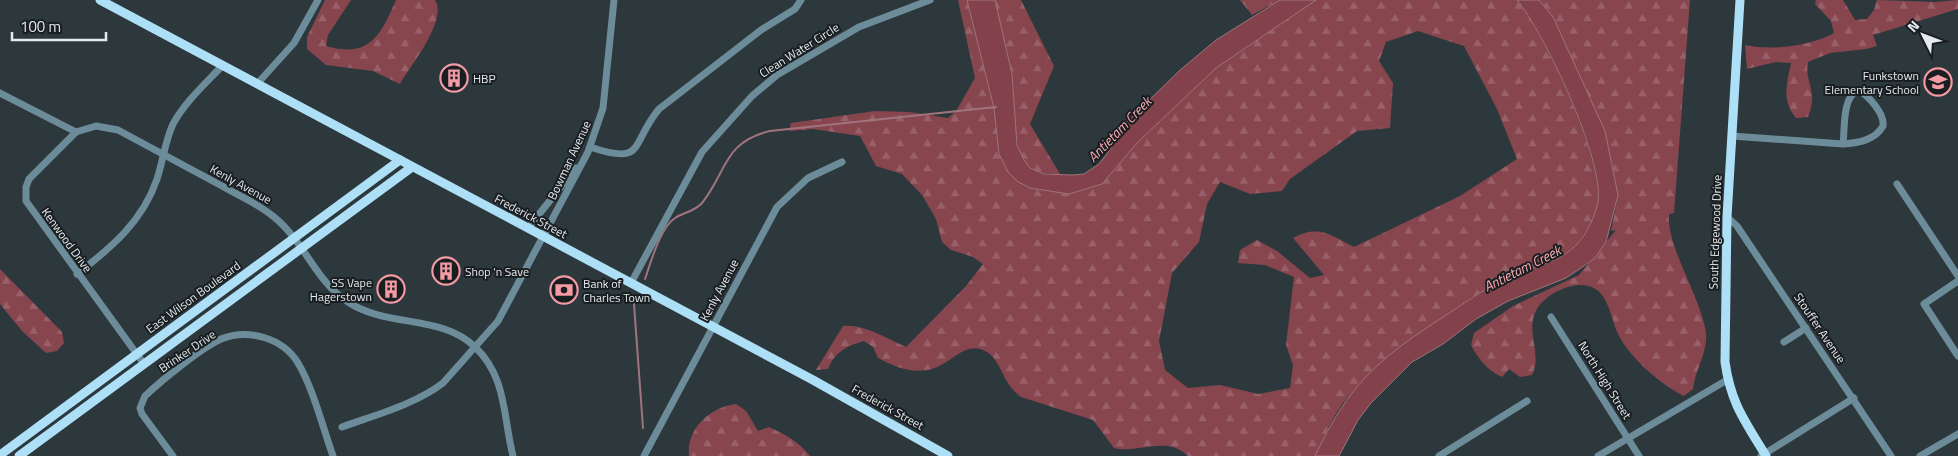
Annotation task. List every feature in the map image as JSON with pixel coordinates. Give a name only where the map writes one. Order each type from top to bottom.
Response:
[{"type":"main road","name":"Frederick Street","points":[[100,0],[712,326],[948,456]]},
{"type":"main road","name":"South Edgewood Drive","points":[[1740,0],[1727,217],[1724,335],[1727,380],[1734,402],[1763,455]]},
{"type":"main road","name":"East Wilson Boulevard","points":[[0,455],[400,160]]},
{"type":"main road","name":"East Wilson Boulevard","points":[[19,456],[412,167]]},
{"type":"main road","points":[[347,215],[345,208],[369,190],[371,182]]},
{"type":"street","points":[[257,84],[294,43],[318,0]]},
{"type":"street","name":"Bowman Avenue","points":[[342,427],[433,391],[476,347],[504,311],[589,150],[603,108],[614,0]]},
{"type":"street","points":[[528,228],[589,150],[620,156],[634,150],[650,120],[659,109],[761,30],[788,14],[802,0]]},
{"type":"street","name":"Clean Water Circle","points":[[631,283],[702,152],[752,96],[777,75],[859,27],[930,0]]},
{"type":"street","points":[[77,274],[110,248],[133,223],[150,195],[168,136],[180,114],[222,66]]},
{"type":"street","points":[[1732,136],[1843,144],[1858,143],[1869,139],[1883,126],[1883,118],[1865,95],[1858,90],[1852,94],[1847,103],[1843,144]]},
{"type":"street","points":[[0,92],[76,132]]},
{"type":"street","name":"Kenly Avenue","points":[[76,132],[96,126],[106,126],[118,130],[163,154],[274,216],[294,238],[328,284],[348,302],[382,316],[443,328],[453,332],[476,347],[493,370],[503,394],[513,456]]},
{"type":"street","name":"Kenwood Drive","points":[[76,132],[29,179],[25,193],[30,209],[144,364]]},
{"type":"street","name":"Kenly Avenue","points":[[644,456],[777,207],[787,195],[808,178],[842,162]]},
{"type":"street","points":[[1897,184],[1958,276]]},
{"type":"street","name":"Stouffer Avenue","points":[[1727,217],[1737,226],[1854,398],[1891,456]]},
{"type":"street","points":[[1958,281],[1924,304],[1958,356]]},
{"type":"street","name":"North High Street","points":[[1552,317],[1640,456]]},
{"type":"street","points":[[1784,342],[1806,328]]},
{"type":"street","name":"Brinker Drive","points":[[173,456],[142,414],[140,408],[145,396],[213,344],[234,335],[246,334],[271,340],[284,347],[298,362],[333,456]]},
{"type":"street","points":[[1598,456],[1727,380]]},
{"type":"street","points":[[1763,455],[1854,398]]},
{"type":"street","points":[[1439,456],[1528,401]]},
{"type":"street","points":[[1920,456],[1958,434]]},
{"type":"green space","points":[[325,0],[351,0],[328,35],[326,46],[341,49],[353,49],[372,41],[385,24],[396,0],[435,0],[438,9],[437,19],[433,30],[400,84],[373,71],[326,65],[307,49],[307,37]]},
{"type":"green space","points":[[958,0],[967,0],[994,108],[999,154],[1069,194],[1102,184],[1138,142],[1216,68],[1316,0],[1517,0],[1542,40],[1570,98],[1591,157],[1597,182],[1598,202],[1585,233],[1567,253],[1546,264],[1512,276],[1472,298],[1443,318],[1357,388],[1338,410],[1315,456],[1188,456],[1180,450],[1162,446],[1133,449],[1114,448],[1093,420],[1021,397],[1009,385],[992,356],[979,349],[965,350],[939,366],[918,371],[897,367],[878,358],[873,347],[864,341],[842,350],[834,358],[828,369],[816,370],[843,326],[867,329],[906,347],[966,286],[983,264],[973,257],[951,250],[942,242],[936,219],[922,195],[902,174],[876,166],[860,136],[813,129],[789,131],[791,123],[875,111],[909,112],[948,118],[956,111],[975,78]],"holes":[[[1418,31],[1464,46],[1497,109],[1517,159],[1460,196],[1354,247],[1324,233],[1310,232],[1293,238],[1324,275],[1310,278],[1277,251],[1257,240],[1240,250],[1238,263],[1265,265],[1294,277],[1286,345],[1293,365],[1290,388],[1258,394],[1220,385],[1188,388],[1165,370],[1159,341],[1172,273],[1199,242],[1207,204],[1220,182],[1250,194],[1282,191],[1290,179],[1357,131],[1390,128],[1393,83],[1379,61],[1386,42]]]},
{"type":"green space","points":[[995,0],[1021,0],[1054,66],[1030,124],[1060,174],[1034,170],[1026,164],[1019,150],[1015,129],[1012,75]]},
{"type":"green space","points":[[1240,0],[1280,0],[1252,15]]},
{"type":"green space","points":[[1539,0],[1690,0],[1674,213],[1669,214],[1673,241],[1703,319],[1706,340],[1693,389],[1684,396],[1656,378],[1630,352],[1618,334],[1610,310],[1601,294],[1590,286],[1582,285],[1564,288],[1548,297],[1537,309],[1532,326],[1536,358],[1532,375],[1520,377],[1509,369],[1502,377],[1484,364],[1471,345],[1474,333],[1513,306],[1579,275],[1616,230],[1611,231],[1618,195],[1605,131],[1553,17]]},
{"type":"green space","points":[[1816,0],[1843,0],[1855,20],[1867,19],[1874,10],[1877,0],[1935,2],[1958,0],[1958,9],[1873,35],[1877,46],[1830,53],[1808,62],[1807,69],[1812,93],[1811,108],[1808,117],[1796,118],[1788,105],[1786,91],[1791,63],[1776,62],[1747,69],[1745,45],[1755,47],[1791,46],[1814,41],[1834,33],[1831,21],[1815,4]]},
{"type":"green space","points":[[0,269],[62,332],[64,343],[57,351],[46,353],[22,331],[0,304]]},
{"type":"green space","points":[[736,404],[746,411],[758,431],[769,427],[796,442],[810,456],[689,456],[691,437],[702,421],[717,410]]},
{"type":"shaded area","name":"Antietam Creek","points":[[967,0],[995,0],[1012,74],[1017,145],[1024,160],[1030,168],[1044,174],[1072,175],[1084,174],[1099,164],[1112,147],[1117,133],[1129,120],[1179,71],[1216,40],[1280,0],[1316,0],[1216,68],[1138,142],[1102,184],[1069,194],[1030,188],[1017,181],[1008,172],[999,154],[994,108]]},
{"type":"shaded area","name":"Antietam Creek","points":[[1517,0],[1539,0],[1553,17],[1605,131],[1618,195],[1606,242],[1595,258],[1566,278],[1508,301],[1476,319],[1443,344],[1412,362],[1371,403],[1358,420],[1339,456],[1315,456],[1340,410],[1353,392],[1382,361],[1420,332],[1486,289],[1566,253],[1583,237],[1596,211],[1598,202],[1597,182],[1592,157],[1582,128],[1557,68],[1529,17]]},
{"type":"waterway","points":[[645,279],[660,237],[665,229],[675,218],[702,203],[734,150],[755,136],[770,131],[996,107]]},
{"type":"waterway","points":[[636,296],[634,304],[643,428]]},
{"type":"place","name":"HBP","points":[[454,78]]},
{"type":"place","name":"Funkstown Elementary School","points":[[1938,82]]},
{"type":"place","name":"Shop 'n Save","points":[[446,271]]},
{"type":"place","name":"SS Vape Hagerstown","points":[[391,289]]},
{"type":"place","name":"Bank of Charles Town","points":[[564,290]]}]
